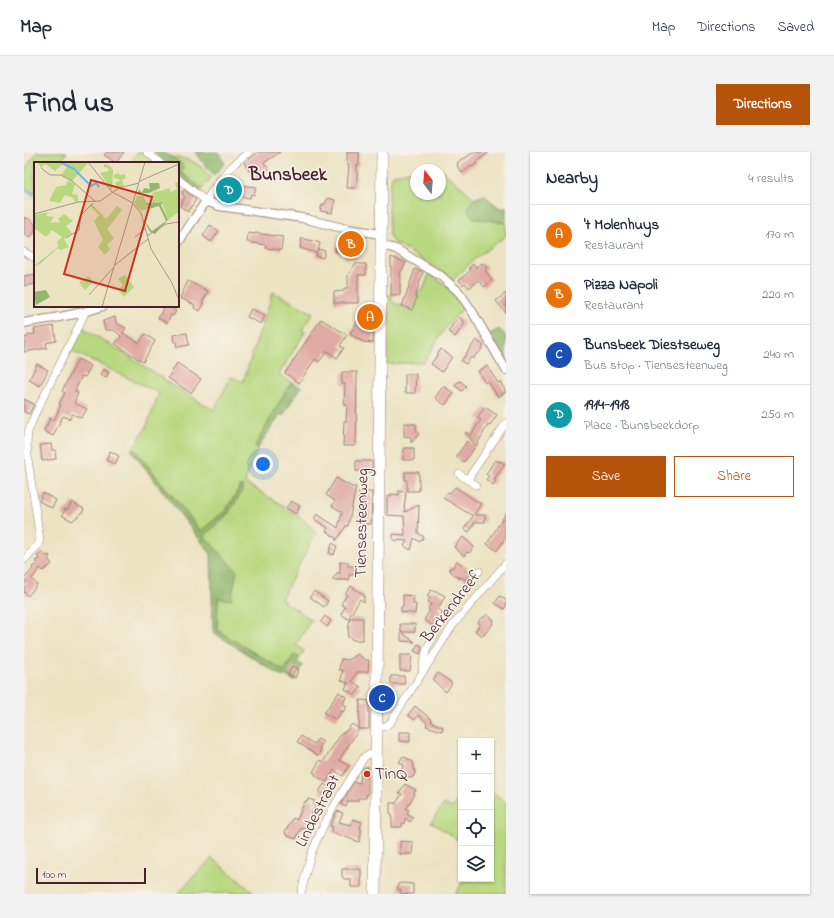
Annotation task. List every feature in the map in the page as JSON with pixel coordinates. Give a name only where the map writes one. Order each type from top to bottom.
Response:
[{"type":"main road","name":"Tiensesteenweg","points":[[375,894],[382,152]]},
{"type":"street","points":[[147,152],[159,162]]},
{"type":"street","points":[[179,242],[219,181],[249,152]]},
{"type":"street","points":[[179,180],[206,201],[219,206],[302,218],[343,228],[381,240],[441,276],[458,292],[472,311],[506,370]]},
{"type":"street","points":[[24,252],[34,257]]},
{"type":"street","points":[[24,323],[85,313],[100,307]]},
{"type":"street","points":[[24,560],[38,545],[40,540],[29,466],[27,444],[28,432],[35,414],[85,313]]},
{"type":"street","points":[[468,480],[506,423]]},
{"type":"street","points":[[459,474],[476,485]]},
{"type":"street","name":"Berkendreef","points":[[376,727],[384,727],[390,723],[452,625],[506,563]]},
{"type":"street","name":"Berkendreef","points":[[422,672],[424,657],[429,644],[450,609],[479,571]]},
{"type":"street","name":"Lindestraat","points":[[301,894],[312,854],[330,814],[365,756],[376,752]]},
{"type":"green space","points":[[37,152],[67,152],[60,162],[34,162],[34,193],[24,187],[24,171]]},
{"type":"green space","points":[[138,152],[143,152],[155,162],[131,162]]},
{"type":"green space","points":[[153,152],[162,152],[180,162],[183,167],[181,173],[202,189],[199,192],[179,175],[179,162],[165,162]]},
{"type":"green space","points":[[196,152],[218,152],[225,163],[214,175]]},
{"type":"green space","points":[[171,157],[194,162],[211,178],[202,189],[181,173],[183,167],[179,162]]},
{"type":"green space","points":[[410,171],[410,200],[446,200],[446,174],[474,198],[470,204],[474,218],[506,223],[506,236],[478,256],[452,281],[442,272],[393,242],[389,235],[389,193],[392,175]]},
{"type":"green space","points":[[230,176],[233,203],[224,202],[220,195],[222,185]]},
{"type":"green space","points":[[484,195],[502,209],[506,207],[506,223],[474,218],[471,215],[468,209],[472,201]]},
{"type":"green space","points":[[429,274],[447,286],[463,308],[445,328],[424,362],[387,364],[388,295],[392,295],[392,302],[412,310],[419,290],[423,291]]},
{"type":"green space","points":[[273,292],[313,313],[302,330],[305,332],[279,374],[291,382],[255,446],[258,448],[245,483],[303,519],[316,533],[281,599],[311,620],[296,645],[304,651],[300,658],[294,655],[284,671],[217,630],[218,597],[210,543],[204,536],[229,513],[241,485],[226,510],[201,531],[133,448],[146,428],[159,393],[70,350],[82,327],[163,378],[165,381],[214,410],[231,377],[243,382]]},
{"type":"green space","points":[[499,329],[506,336],[506,360],[490,334]]},
{"type":"green space","points":[[291,382],[302,387],[283,416],[280,414],[258,448],[255,446]]},
{"type":"green space","points":[[133,448],[201,531],[226,510],[242,485],[244,486],[237,501],[222,519],[204,536],[237,571],[231,600],[218,598],[217,630],[284,671],[294,655],[300,658],[297,663],[303,665],[294,681],[285,675],[283,677],[213,632],[211,554],[131,450]]},
{"type":"green space","points":[[494,793],[506,802],[506,894],[455,894],[463,882],[494,882]]},
{"type":"green space","points":[[458,799],[458,840],[431,822],[444,804],[452,808]]},
{"type":"green space","points":[[212,858],[254,893],[177,894]]},
{"type":"building","points":[[107,152],[124,152],[117,162],[104,155]]},
{"type":"building","points":[[259,152],[280,152],[264,163],[269,169],[255,179],[244,163]]},
{"type":"building","points":[[347,152],[359,152],[356,188],[347,188],[349,165],[347,165]]},
{"type":"building","points":[[474,152],[489,152],[472,167],[471,166],[462,173],[457,166],[457,163]]},
{"type":"building","points":[[239,185],[256,187],[254,195],[251,194],[250,198],[238,196]]},
{"type":"building","points":[[184,190],[196,199],[188,212],[180,206],[185,197],[182,194]]},
{"type":"building","points":[[328,198],[335,200],[332,213],[320,211],[322,205],[324,205]]},
{"type":"building","points":[[24,217],[27,219],[28,218],[34,223],[34,232],[30,238],[24,234]]},
{"type":"building","points":[[210,225],[219,231],[211,242],[203,236]]},
{"type":"building","points":[[248,233],[283,237],[281,250],[266,248],[266,245],[247,242]]},
{"type":"building","points":[[344,234],[359,239],[356,259],[345,257],[345,254],[335,251],[336,246],[340,247]]},
{"type":"building","points":[[302,238],[320,243],[318,251],[319,249],[325,251],[323,258],[316,256],[317,253],[300,248]]},
{"type":"building","points":[[391,257],[406,263],[400,273],[400,295],[391,295]]},
{"type":"building","points":[[482,263],[487,268],[485,270],[492,280],[484,287],[479,280],[469,288],[465,283],[463,285],[459,280],[471,270],[469,268],[473,264],[476,267]]},
{"type":"building","points":[[355,264],[366,264],[366,275],[358,275],[358,303],[334,303],[334,292],[344,291],[344,288],[348,288],[348,275]]},
{"type":"building","points":[[415,269],[423,272],[415,297],[417,298],[412,310],[402,306]]},
{"type":"building","points":[[34,274],[34,284],[24,286],[24,276]]},
{"type":"building","points":[[188,281],[208,291],[200,311],[194,308],[195,305],[180,298]]},
{"type":"building","points":[[506,293],[506,313],[496,301]]},
{"type":"building","points":[[164,307],[176,311],[173,316],[171,315],[167,323],[158,318]]},
{"type":"building","points":[[251,309],[265,315],[261,324],[247,317]]},
{"type":"building","points":[[363,312],[373,319],[373,343],[363,342],[350,334]]},
{"type":"building","points":[[115,317],[116,323],[126,328],[123,333],[139,343],[145,334],[155,341],[143,362],[115,344],[121,336],[114,330],[105,330],[103,321]]},
{"type":"building","points":[[459,317],[465,323],[455,337],[448,331]]},
{"type":"building","points":[[321,319],[347,335],[340,346],[344,348],[337,358],[327,351],[319,362],[315,359],[299,383],[285,373]]},
{"type":"building","points":[[54,326],[56,341],[46,343],[47,348],[24,352],[24,338],[28,337],[28,335],[35,334],[34,329]]},
{"type":"building","points":[[187,333],[189,345],[177,347],[176,341],[174,342],[173,335]]},
{"type":"building","points":[[476,340],[484,346],[473,359],[471,357],[466,364],[461,361]]},
{"type":"building","points":[[441,349],[452,357],[442,372],[431,364]]},
{"type":"building","points":[[78,359],[91,366],[85,377],[82,376],[76,388],[75,392],[78,393],[74,403],[87,409],[81,418],[72,414],[70,419],[63,416],[53,436],[44,431],[50,418],[54,420],[61,405],[59,404],[65,393],[62,391]]},
{"type":"building","points":[[177,363],[201,379],[191,393],[168,378]]},
{"type":"building","points":[[37,364],[48,370],[40,386],[29,380]]},
{"type":"building","points":[[487,366],[506,392],[498,397],[488,381],[485,383],[478,371]]},
{"type":"building","points":[[103,369],[109,372],[106,378],[100,375]]},
{"type":"building","points":[[342,372],[357,372],[355,446],[343,446],[344,421],[346,421],[347,405],[344,405],[345,384],[342,384]]},
{"type":"building","points":[[405,374],[416,374],[415,393],[405,393]]},
{"type":"building","points":[[460,381],[466,386],[462,391],[454,385]]},
{"type":"building","points":[[443,386],[454,393],[445,405],[435,398]]},
{"type":"building","points":[[24,399],[34,404],[29,414],[24,412]]},
{"type":"building","points":[[485,407],[497,415],[489,426],[488,425],[476,446],[465,432],[471,435],[481,420],[477,418]]},
{"type":"building","points":[[404,423],[416,424],[416,430],[419,434],[411,443],[411,437],[404,436]]},
{"type":"building","points":[[467,441],[475,447],[464,462],[456,457]]},
{"type":"building","points":[[51,444],[52,450],[55,450],[56,459],[42,461],[40,445]]},
{"type":"building","points":[[404,448],[414,448],[414,460],[403,460]]},
{"type":"building","points":[[110,451],[119,456],[115,464],[106,460]]},
{"type":"building","points":[[495,460],[505,464],[494,479],[496,480],[493,485],[486,480],[489,476],[486,474]]},
{"type":"building","points":[[356,461],[372,461],[372,472],[356,471]]},
{"type":"building","points":[[405,472],[419,472],[419,491],[407,491]]},
{"type":"building","points":[[336,478],[352,487],[356,487],[348,526],[346,526],[336,541],[336,538],[326,531],[328,528],[314,519],[317,514],[338,528],[342,512],[332,506],[335,501],[326,495]]},
{"type":"building","points":[[455,487],[481,504],[474,515],[485,515],[485,522],[475,522],[469,532],[464,529],[473,516],[443,498]]},
{"type":"building","points":[[399,491],[406,492],[405,512],[419,505],[418,533],[424,537],[420,542],[414,538],[411,550],[404,546],[407,541],[393,540],[393,534],[405,535],[404,516],[387,515],[387,496],[391,496],[391,494],[399,495]]},
{"type":"building","points":[[359,492],[372,492],[371,524],[359,524]]},
{"type":"building","points":[[43,493],[56,500],[52,508],[39,501]]},
{"type":"building","points":[[291,501],[300,506],[296,514],[286,508]]},
{"type":"building","points":[[72,502],[84,509],[82,513],[72,521],[62,515],[65,509],[67,510]]},
{"type":"building","points":[[506,513],[506,537],[497,551],[487,544]]},
{"type":"building","points":[[463,537],[474,547],[464,556],[454,547]]},
{"type":"building","points":[[332,543],[337,546],[334,555],[329,553]]},
{"type":"building","points":[[43,552],[46,556],[50,556],[48,559],[52,564],[43,571],[40,568],[32,579],[37,585],[28,596],[24,592],[24,585],[27,582],[24,579],[33,569],[32,567],[37,564],[35,561],[39,559],[37,556]]},
{"type":"building","points":[[457,561],[467,568],[465,571],[470,574],[465,580],[461,577],[460,579],[451,572],[449,568],[453,567]]},
{"type":"building","points":[[340,562],[348,562],[348,566],[355,566],[355,575],[349,575],[349,580],[332,580],[338,572],[340,574]]},
{"type":"building","points":[[351,586],[364,595],[364,602],[360,599],[348,619],[341,614],[345,607],[341,604],[347,595],[345,594]]},
{"type":"building","points":[[431,590],[445,596],[438,609],[442,612],[433,626],[424,620],[430,610],[428,609],[431,604],[428,602],[430,598],[427,596]]},
{"type":"building","points":[[314,591],[328,601],[324,607],[310,597]]},
{"type":"building","points":[[403,595],[414,596],[413,604],[416,604],[415,614],[401,612],[401,607],[403,606]]},
{"type":"building","points":[[500,596],[506,600],[506,606],[504,609],[495,603]]},
{"type":"building","points":[[487,614],[494,620],[493,624],[483,636],[475,631],[480,624],[478,622]]},
{"type":"building","points":[[325,616],[331,621],[327,627],[321,622]]},
{"type":"building","points":[[350,618],[363,618],[363,640],[353,640],[347,636],[349,632]]},
{"type":"building","points":[[400,624],[415,624],[415,632],[401,632]]},
{"type":"building","points":[[401,632],[415,642],[401,641]]},
{"type":"building","points":[[418,644],[422,646],[420,654],[414,651]]},
{"type":"building","points":[[358,654],[365,660],[369,660],[368,672],[357,672],[352,681],[361,687],[355,695],[345,689],[348,683],[341,680],[343,670],[339,670],[341,659],[348,660]]},
{"type":"building","points":[[400,655],[412,655],[410,671],[400,671]]},
{"type":"building","points":[[292,666],[299,669],[295,678],[288,674]]},
{"type":"building","points":[[438,673],[452,683],[446,692],[433,680]]},
{"type":"building","points":[[391,676],[404,676],[405,684],[391,684]]},
{"type":"building","points":[[339,692],[346,697],[343,704],[347,706],[343,712],[341,711],[337,719],[335,719],[324,713]]},
{"type":"building","points":[[360,700],[369,701],[369,729],[359,729]]},
{"type":"building","points":[[415,706],[432,720],[431,722],[443,727],[442,731],[426,726],[427,723],[418,715],[415,720],[408,715]]},
{"type":"building","points":[[352,724],[359,729],[339,760],[349,766],[343,776],[334,770],[326,782],[313,772],[320,760],[323,762],[341,734]]},
{"type":"building","points":[[399,732],[410,732],[410,742],[399,741]]},
{"type":"building","points":[[301,736],[314,744],[318,739],[323,742],[319,748],[321,749],[318,756],[297,742]]},
{"type":"building","points":[[403,756],[413,762],[415,773],[413,777],[410,778],[400,772],[404,765],[399,762]]},
{"type":"building","points":[[364,767],[368,767],[368,795],[366,795],[366,798],[358,798],[358,801],[348,801],[346,807],[341,804],[354,782],[360,783],[361,772]]},
{"type":"building","points":[[324,784],[334,790],[330,798],[319,792]]},
{"type":"building","points":[[405,784],[416,790],[406,809],[409,810],[407,813],[413,817],[410,822],[405,818],[404,824],[402,823],[402,827],[392,827],[390,803],[396,803],[402,794],[399,793]]},
{"type":"building","points":[[308,799],[315,801],[313,805],[315,806],[304,829],[301,828],[296,839],[286,835],[285,832],[293,818],[297,820],[305,801],[307,802]]},
{"type":"building","points":[[337,811],[343,813],[339,822],[351,825],[353,819],[362,822],[359,842],[331,832],[333,827],[330,826]]},
{"type":"building","points":[[400,841],[413,842],[412,854],[400,854]]},
{"type":"building","points":[[342,869],[361,869],[361,887],[351,887],[351,879],[344,879],[342,876]]},
{"type":"building","points":[[398,884],[413,884],[413,894],[401,894],[401,890],[398,890]]},
{"type":"waterway","points":[[24,188],[34,195]]},
{"type":"place","name":"1914-1918","points":[[229,190]]},
{"type":"place","name":"Pizza Napoli","points":[[351,244]]},
{"type":"place","name":"'t Molenhuys","points":[[370,317]]},
{"type":"place","name":"Bunsbeek Diestseweg","points":[[382,698]]},
{"type":"place","name":"TinQ","points":[[367,774]]},
{"type":"district","name":"Bunsbeek","points":[[288,175]]}]
